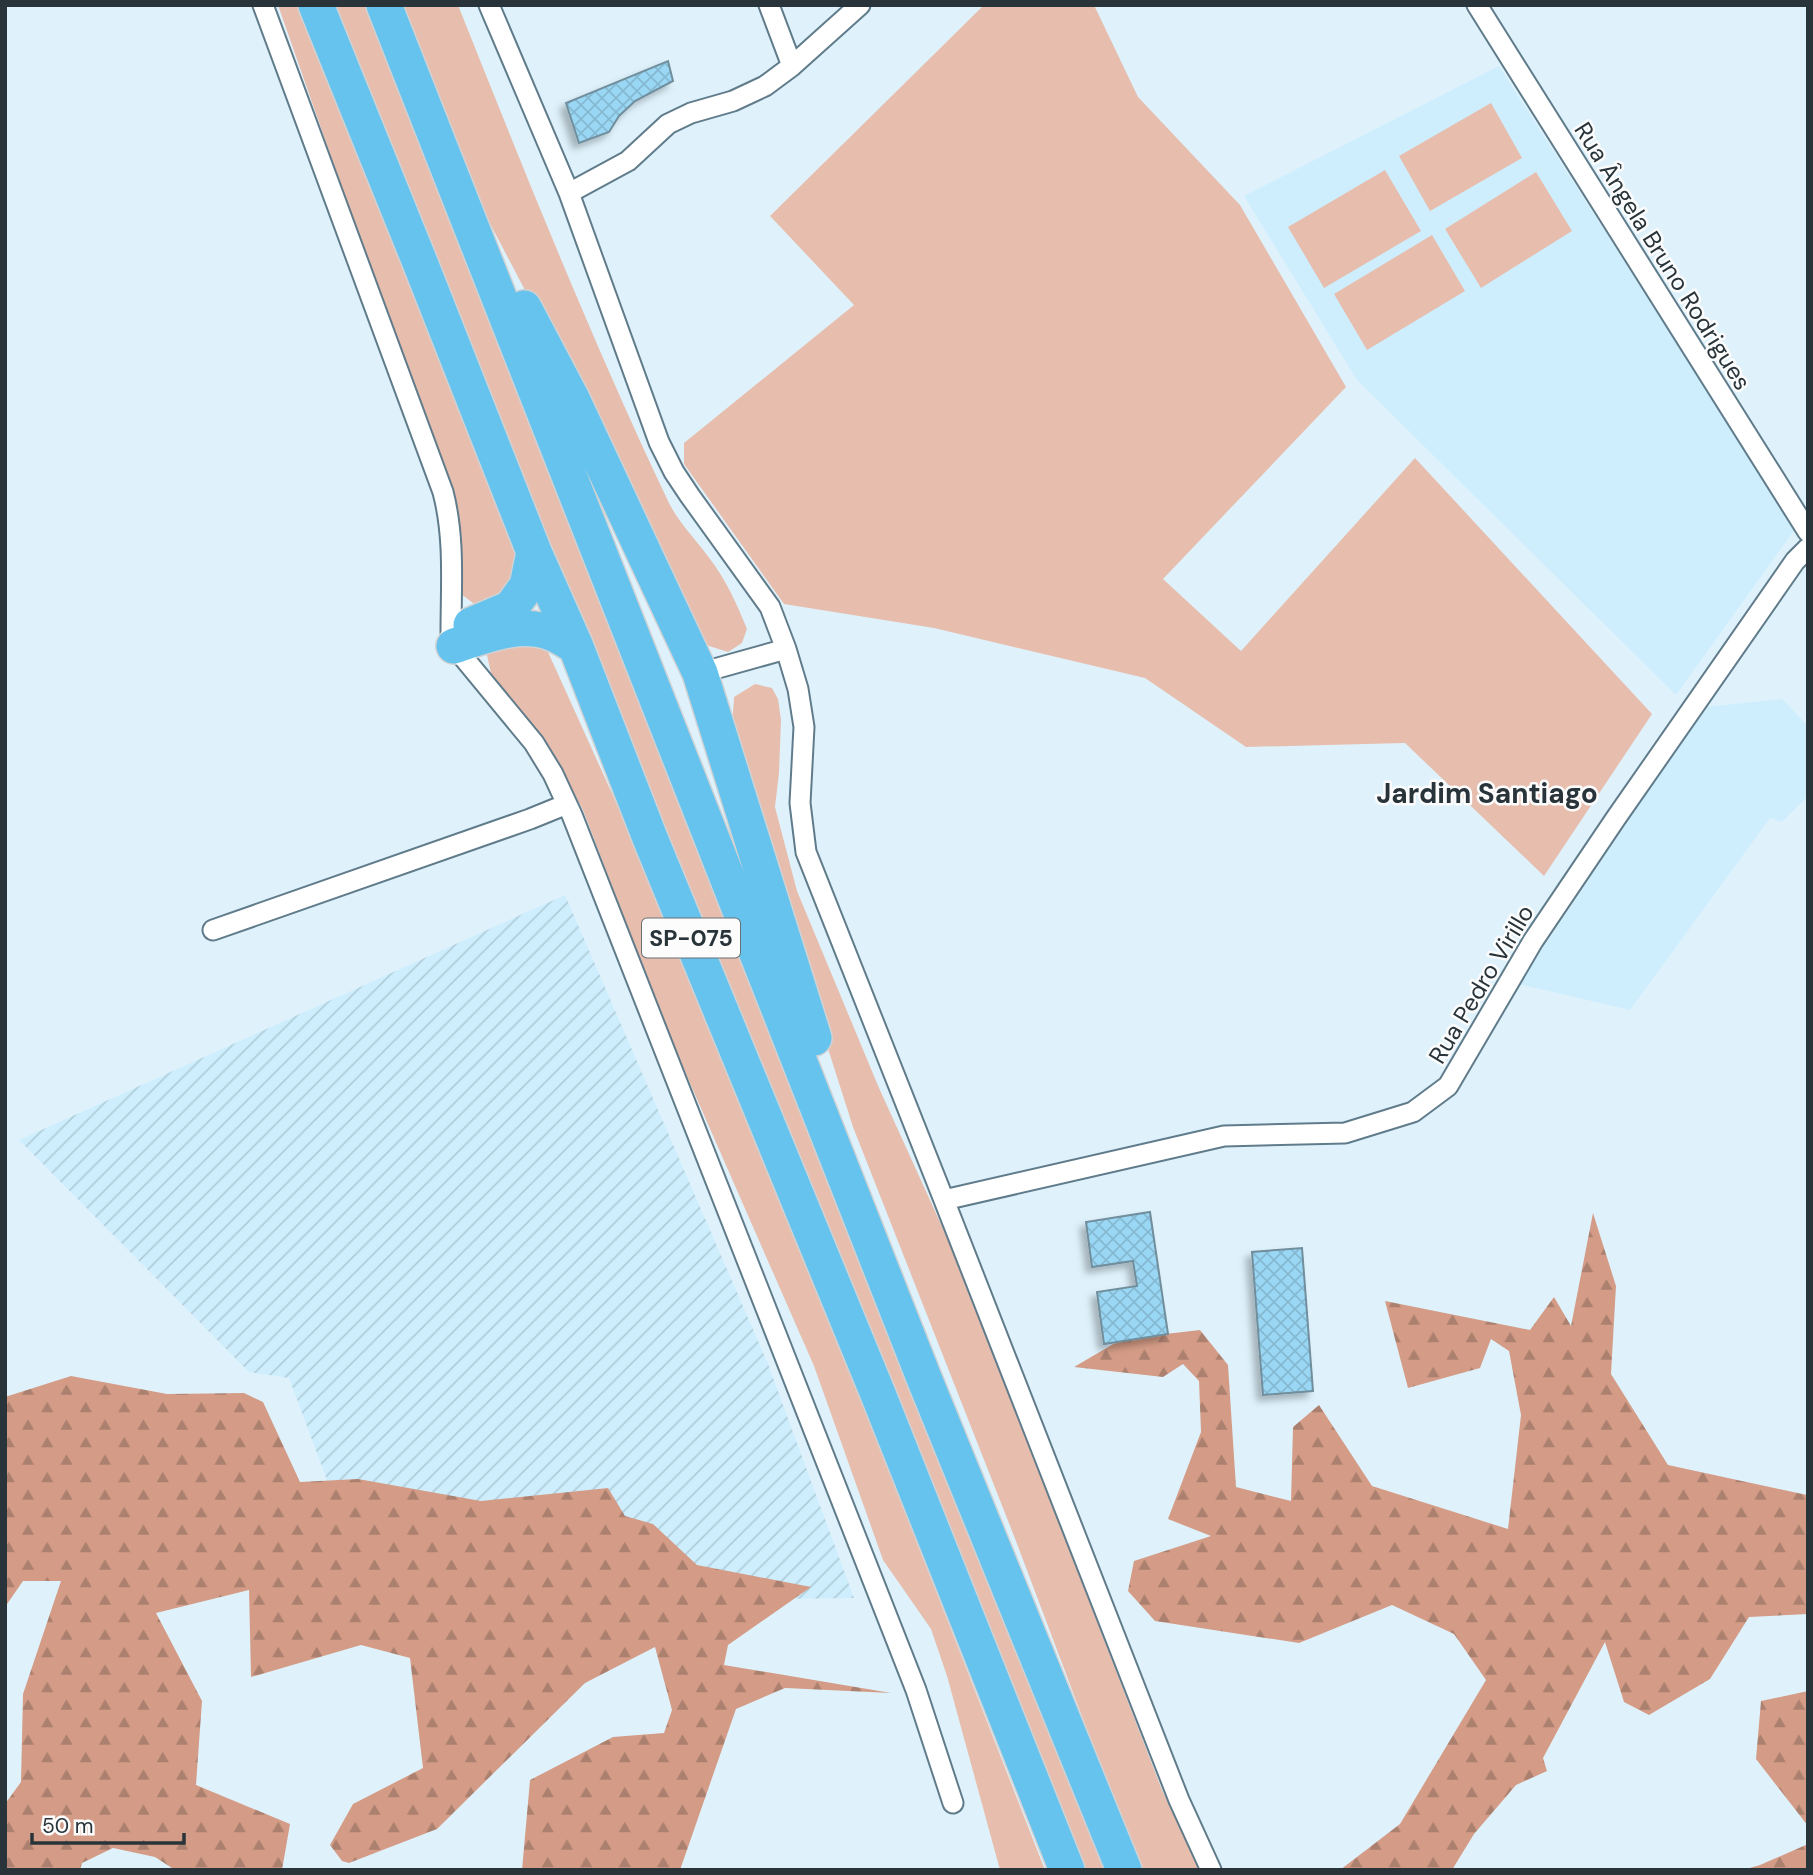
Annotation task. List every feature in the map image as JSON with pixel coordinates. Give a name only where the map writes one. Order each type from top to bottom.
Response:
[{"type":"highway","name":"SP-075","points":[[316,5],[534,552],[576,647],[650,838],[878,1394],[1067,1870]]},
{"type":"highway","name":"SP-075","points":[[384,5],[924,1378],[1124,1870]]},
{"type":"highway","points":[[445,158],[572,399],[700,673],[822,1066],[849,1185]]},
{"type":"highway","points":[[453,639],[511,608],[527,586],[534,552]]},
{"type":"highway","points":[[453,639],[524,629],[551,632],[576,647]]},
{"type":"street","points":[[263,5],[443,492],[450,517],[452,542],[453,639],[534,743],[567,804],[911,1677],[953,1802]]},
{"type":"street","points":[[489,5],[569,193],[659,442],[690,496],[770,607],[798,689],[804,727],[800,803],[806,852],[1169,1775],[1210,1870]]},
{"type":"street","points":[[769,5],[792,66]]},
{"type":"street","points":[[569,193],[628,161],[668,124],[691,113],[733,101],[765,86],[792,66],[860,5]]},
{"type":"street","name":"Rua Ângela Bruno Rodrigues","points":[[1477,5],[1808,532]]},
{"type":"street","name":"Rua Pedro Virillo","points":[[944,1200],[1224,1136],[1345,1133],[1413,1112],[1448,1086],[1533,941],[1690,711],[1795,561],[1808,548]]},
{"type":"street","points":[[700,673],[786,649]]},
{"type":"street","points":[[213,930],[567,804]]},
{"type":"shaded area","points":[[278,5],[305,5],[512,538],[518,572],[501,605],[481,609],[461,594],[462,537],[449,482],[371,271]]},
{"type":"shaded area","points":[[330,5],[370,5],[1109,1870],[1084,1870]]},
{"type":"shaded area","points":[[395,5],[458,5],[560,256],[641,442],[673,510],[721,575],[747,629],[742,643],[728,652],[709,646],[690,628],[528,296],[442,132]]},
{"type":"shaded area","points":[[984,5],[1094,5],[1138,97],[1240,205],[1346,387],[1163,579],[1241,651],[1415,458],[1652,714],[1544,876],[1405,743],[1246,747],[1145,678],[934,628],[784,604],[684,464],[684,443],[854,305],[770,216]]},
{"type":"shaded area","points":[[1499,66],[1795,529],[1676,695],[1357,380],[1244,196]]},
{"type":"shaded area","points":[[1491,103],[1522,158],[1430,211],[1399,156]]},
{"type":"shaded area","points":[[1385,170],[1421,231],[1324,288],[1288,227]]},
{"type":"shaded area","points":[[1536,172],[1572,231],[1481,288],[1445,229]]},
{"type":"shaded area","points":[[1432,235],[1465,291],[1367,350],[1334,294]]},
{"type":"shaded area","points":[[525,640],[548,652],[702,992],[1045,1870],[1000,1870],[947,1676],[931,1629],[883,1560],[814,1366],[668,1033],[583,810],[548,746],[491,673],[486,651]]},
{"type":"shaded area","points":[[755,684],[772,688],[778,699],[781,720],[775,807],[797,891],[879,1088],[960,1266],[1162,1790],[1200,1870],[1140,1870],[1014,1536],[853,1127],[731,745],[734,697]]},
{"type":"shaded area","points":[[1782,699],[1808,726],[1808,796],[1782,822],[1770,818],[1630,1010],[1519,984],[1705,707]]},
{"type":"shaded area","points":[[565,895],[768,1364],[854,1598],[785,1599],[349,1539],[289,1378],[249,1372],[19,1140]]},
{"type":"green space","points":[[1593,1213],[1616,1286],[1611,1374],[1668,1465],[1807,1495],[1808,1614],[1749,1617],[1710,1679],[1649,1715],[1624,1702],[1605,1642],[1543,1758],[1547,1771],[1516,1785],[1474,1834],[1452,1870],[1340,1870],[1400,1824],[1486,1680],[1454,1634],[1392,1605],[1299,1643],[1155,1621],[1128,1591],[1134,1561],[1211,1536],[1168,1519],[1201,1432],[1199,1381],[1183,1364],[1163,1377],[1074,1367],[1122,1339],[1200,1330],[1228,1365],[1236,1487],[1291,1501],[1293,1427],[1319,1405],[1372,1486],[1508,1529],[1521,1415],[1509,1351],[1491,1339],[1480,1368],[1408,1388],[1385,1301],[1530,1330],[1554,1297],[1571,1326]]},
{"type":"green space","points":[[71,1376],[167,1394],[244,1393],[263,1402],[300,1482],[358,1479],[481,1501],[608,1488],[625,1516],[653,1524],[697,1565],[811,1587],[728,1645],[724,1665],[891,1693],[785,1688],[736,1709],[680,1870],[522,1870],[530,1780],[613,1737],[664,1733],[672,1710],[655,1647],[585,1683],[437,1829],[349,1863],[342,1861],[330,1845],[353,1804],[423,1768],[410,1658],[361,1645],[251,1677],[249,1590],[156,1613],[202,1701],[196,1785],[290,1824],[282,1870],[175,1870],[155,1857],[113,1848],[82,1863],[80,1870],[5,1870],[5,1804],[21,1782],[23,1694],[61,1581],[23,1581],[5,1607],[5,1397]]},
{"type":"green space","points":[[1808,1691],[1808,1826],[1756,1759],[1761,1701]]},
{"type":"green space","points":[[1808,1844],[1808,1870],[1743,1870],[1760,1865]]},
{"type":"building","points":[[668,61],[673,81],[635,101],[619,116],[609,132],[579,143],[566,103]]},
{"type":"building","points":[[1150,1212],[1168,1334],[1104,1344],[1097,1292],[1137,1286],[1133,1261],[1092,1267],[1086,1222]]},
{"type":"building","points":[[1302,1248],[1313,1391],[1263,1395],[1252,1252]]},
{"type":"district","name":"Jardim Santiago","points":[[1487,793]]}]
